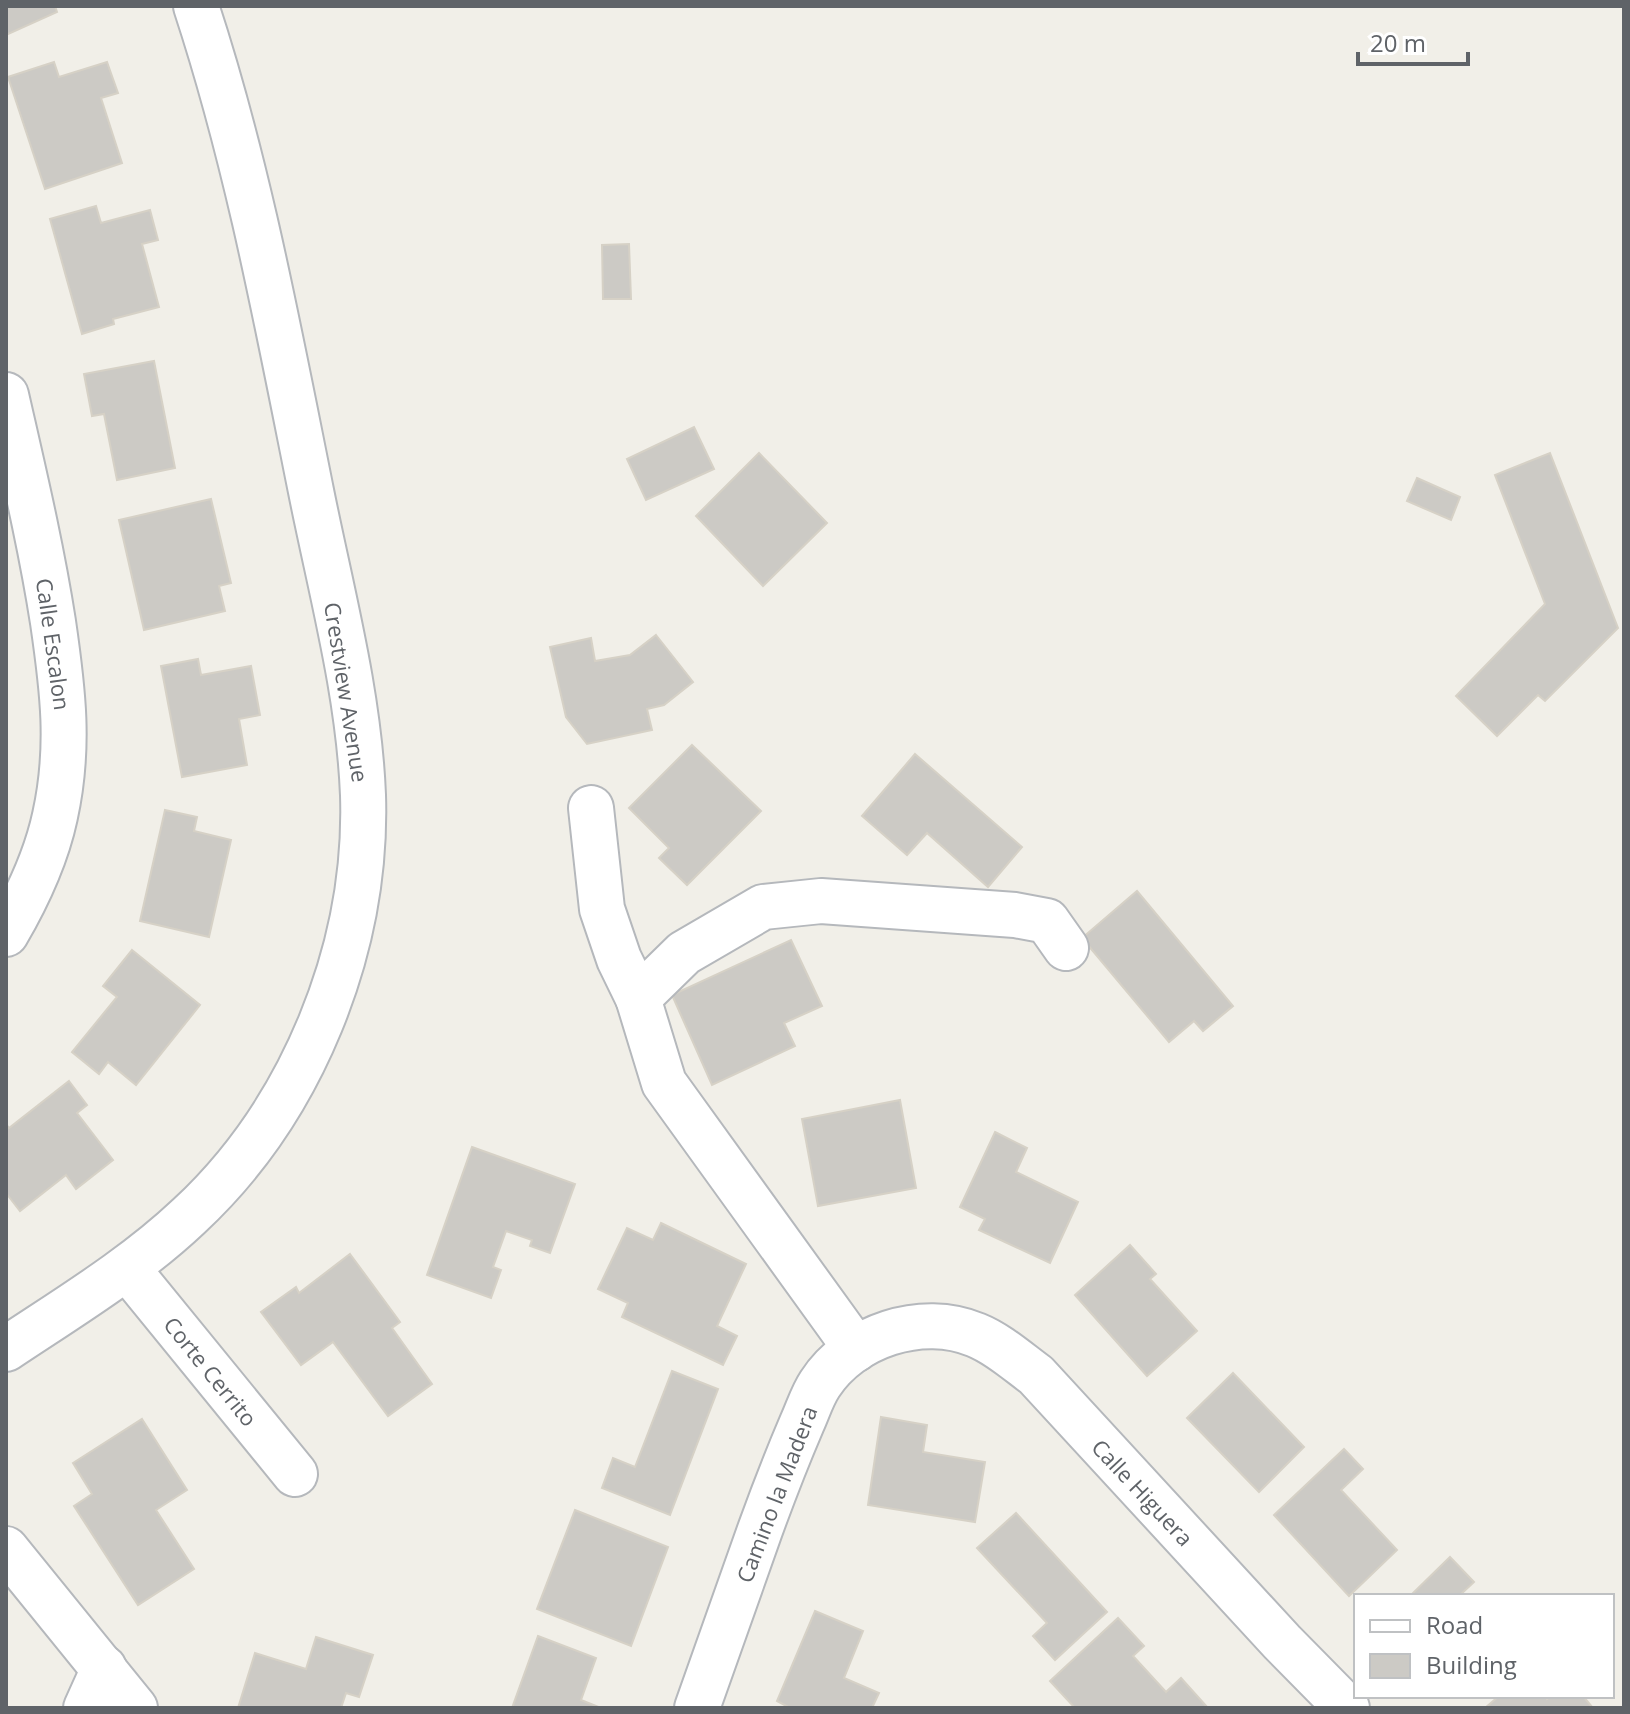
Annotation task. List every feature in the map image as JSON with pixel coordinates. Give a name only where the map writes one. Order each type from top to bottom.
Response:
[{"type":"street","name":"Crestview Avenue","points":[[6,1349],[127,1268],[171,1233],[207,1199],[257,1138],[290,1087],[328,1004],[345,948],[357,890],[363,828],[361,767],[353,707],[268,278],[234,137],[196,6]]},
{"type":"street","name":"Calle Escalon","points":[[6,395],[43,559],[64,698],[65,739],[56,815],[47,845],[24,902],[6,934]]},
{"type":"street","points":[[591,808],[602,909],[619,959],[638,998],[664,1083],[856,1349]]},
{"type":"street","points":[[638,998],[684,953],[763,907],[821,901],[1015,915],[1047,921],[1066,948]]},
{"type":"street","name":"Corte Cerrito","points":[[127,1268],[295,1474]]},
{"type":"street","name":"Camino la Madera","points":[[697,1708],[781,1471],[819,1385],[836,1364],[856,1349],[880,1336],[911,1327]]},
{"type":"street","name":"Calle Higuera","points":[[911,1327],[945,1327],[973,1333],[993,1343],[1036,1375],[1282,1642],[1347,1708]]},
{"type":"street","points":[[6,1549],[135,1708]]},
{"type":"street","points":[[86,1708],[104,1668]]},
{"type":"building","points":[[6,6],[55,6],[57,12],[6,35]]},
{"type":"building","points":[[54,62],[59,77],[107,62],[118,93],[101,98],[122,163],[45,189],[8,77]]},
{"type":"building","points":[[96,206],[101,223],[150,210],[158,240],[142,244],[159,307],[113,319],[114,324],[82,334],[50,219]]},
{"type":"building","points":[[629,244],[631,299],[603,299],[602,245]]},
{"type":"building","points":[[154,361],[175,468],[117,480],[104,414],[92,416],[84,374]]},
{"type":"building","points":[[694,427],[714,469],[646,500],[627,459]]},
{"type":"building","points":[[759,453],[827,523],[763,586],[696,516]]},
{"type":"building","points":[[1550,453],[1618,628],[1545,701],[1538,695],[1497,736],[1456,696],[1545,604],[1495,475]]},
{"type":"building","points":[[1417,478],[1460,497],[1451,520],[1407,501]]},
{"type":"building","points":[[211,499],[231,583],[219,586],[225,611],[144,630],[119,520]]},
{"type":"building","points":[[656,635],[693,682],[664,705],[647,709],[652,730],[587,744],[566,717],[550,647],[591,638],[595,661],[630,655]]},
{"type":"building","points":[[198,659],[201,675],[251,666],[260,715],[239,719],[247,765],[182,777],[161,666]]},
{"type":"building","points":[[692,745],[761,811],[687,885],[659,858],[669,848],[629,808]]},
{"type":"building","points":[[915,754],[1022,847],[988,887],[927,833],[907,855],[862,816]]},
{"type":"building","points":[[165,810],[197,817],[194,831],[231,840],[209,937],[140,921]]},
{"type":"building","points":[[1137,891],[1233,1006],[1203,1031],[1194,1021],[1169,1042],[1082,938]]},
{"type":"building","points":[[791,940],[822,1006],[784,1023],[795,1046],[712,1085],[672,995]]},
{"type":"building","points":[[132,950],[200,1005],[136,1085],[108,1062],[99,1074],[72,1052],[117,997],[103,986]]},
{"type":"building","points":[[69,1081],[87,1105],[77,1113],[113,1160],[76,1189],[66,1175],[20,1211],[6,1193],[6,1124],[9,1128]]},
{"type":"building","points":[[900,1100],[916,1188],[818,1206],[802,1119]]},
{"type":"building","points":[[995,1132],[1027,1148],[1016,1172],[1078,1202],[1050,1263],[979,1230],[985,1219],[960,1207]]},
{"type":"building","points":[[472,1147],[575,1184],[550,1253],[530,1246],[532,1240],[506,1231],[493,1267],[501,1270],[491,1298],[427,1275]]},
{"type":"building","points":[[661,1223],[746,1264],[717,1326],[737,1336],[723,1365],[622,1317],[628,1303],[598,1289],[627,1228],[653,1240]]},
{"type":"building","points":[[1130,1245],[1156,1274],[1150,1279],[1197,1331],[1147,1376],[1075,1295]]},
{"type":"building","points":[[350,1254],[400,1322],[392,1328],[432,1384],[388,1416],[333,1342],[301,1365],[261,1312],[296,1287],[299,1293]]},
{"type":"building","points":[[672,1371],[718,1389],[670,1515],[602,1488],[613,1458],[635,1467]]},
{"type":"building","points":[[1233,1373],[1304,1447],[1259,1492],[1187,1418]]},
{"type":"building","points":[[881,1417],[927,1425],[923,1452],[985,1462],[975,1522],[868,1505]]},
{"type":"building","points":[[142,1419],[187,1490],[156,1510],[194,1569],[138,1605],[74,1506],[92,1494],[73,1463]]},
{"type":"building","points":[[1344,1449],[1363,1469],[1341,1490],[1397,1550],[1349,1596],[1274,1515]]},
{"type":"building","points":[[575,1510],[668,1547],[631,1646],[537,1609]]},
{"type":"building","points":[[1016,1513],[1107,1612],[1055,1660],[1033,1636],[1047,1623],[977,1548]]},
{"type":"building","points":[[1450,1557],[1474,1582],[1461,1594],[1412,1594]]},
{"type":"building","points":[[815,1611],[863,1631],[844,1678],[879,1693],[872,1708],[790,1708],[777,1701]]},
{"type":"building","points":[[1118,1618],[1144,1646],[1133,1656],[1166,1692],[1181,1678],[1208,1708],[1075,1708],[1050,1681]]},
{"type":"building","points":[[538,1636],[596,1658],[581,1700],[601,1708],[512,1708]]},
{"type":"building","points":[[316,1637],[373,1655],[359,1697],[346,1693],[341,1708],[238,1708],[255,1653],[306,1669]]},
{"type":"building","points":[[1497,1698],[1585,1698],[1593,1708],[1485,1708]]}]
